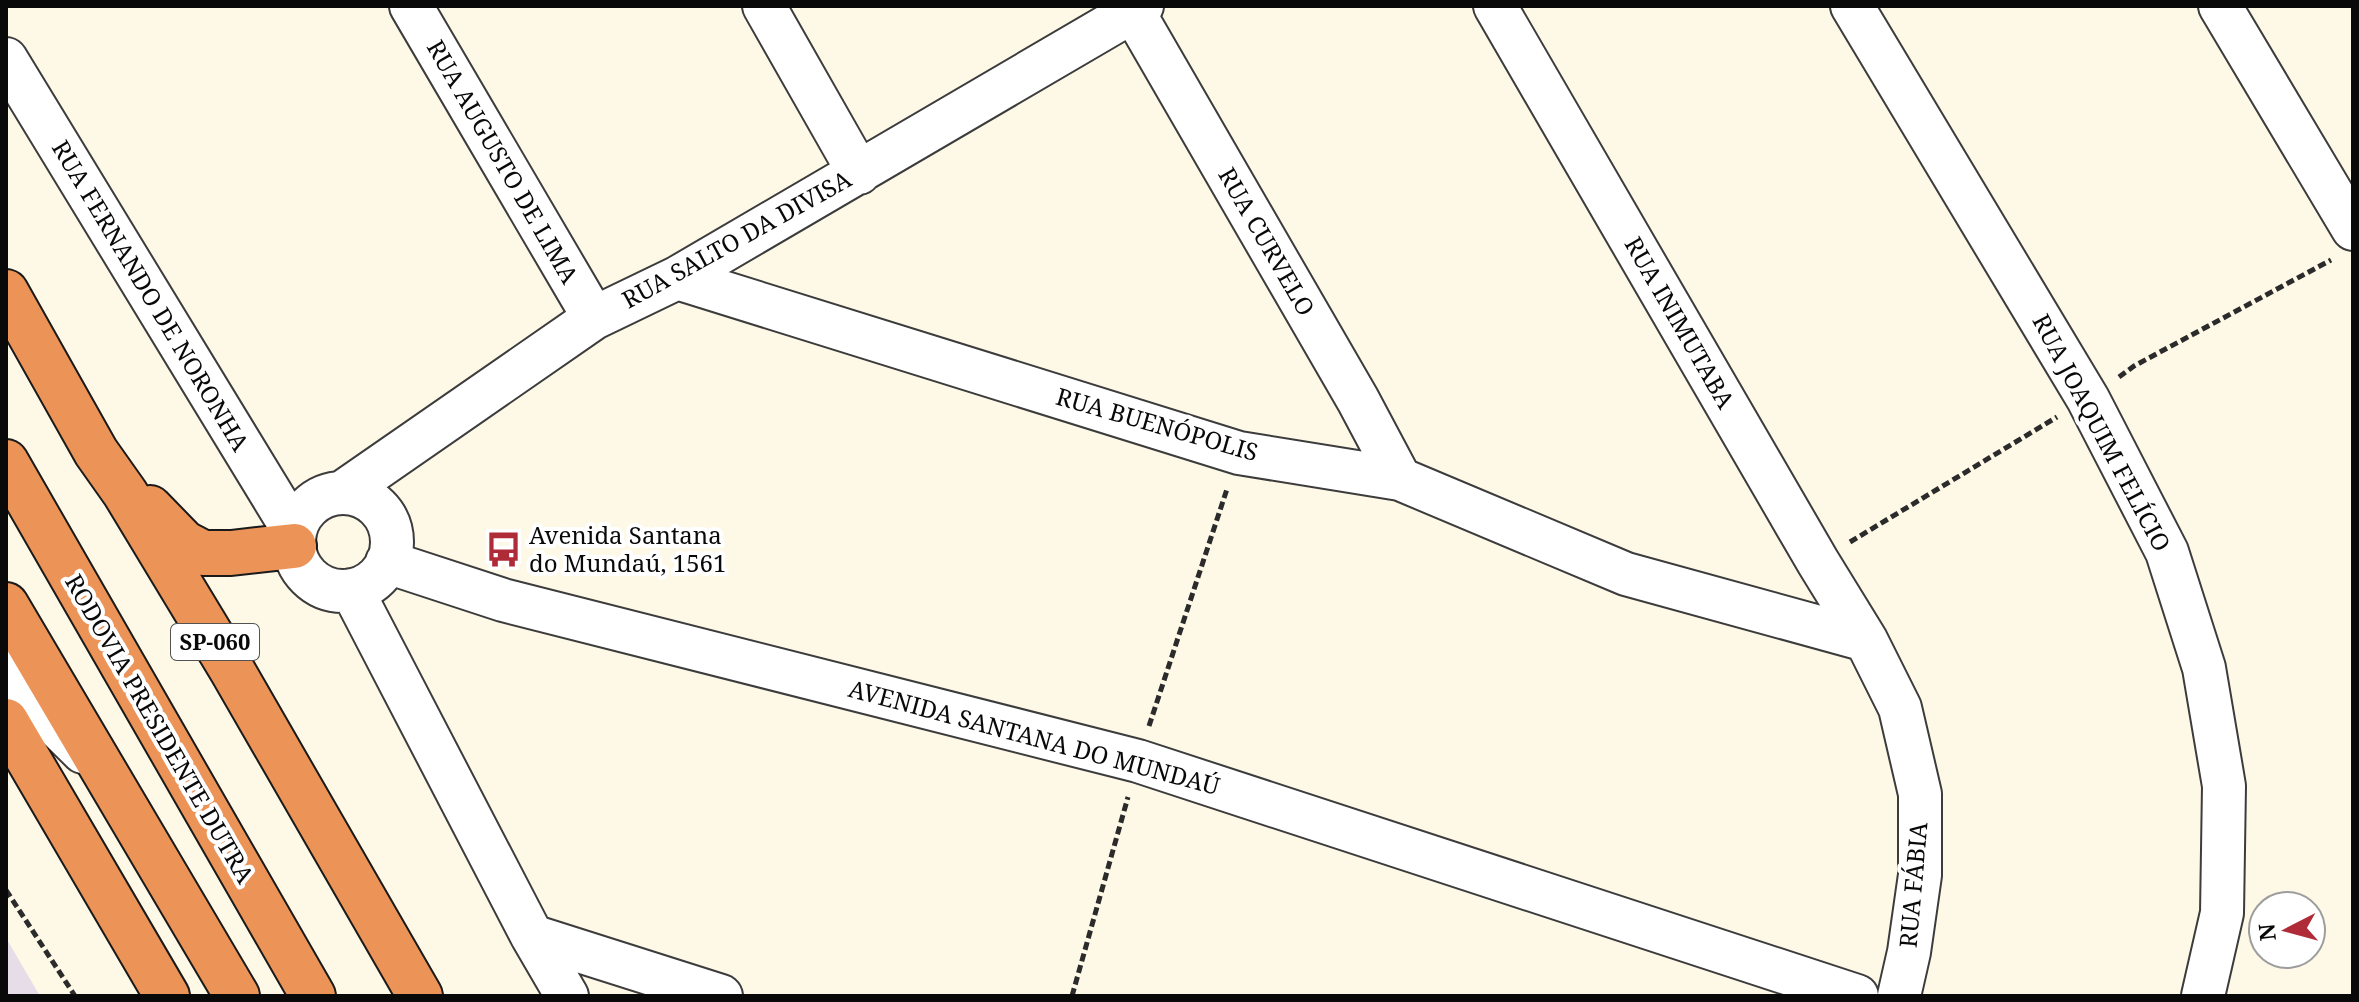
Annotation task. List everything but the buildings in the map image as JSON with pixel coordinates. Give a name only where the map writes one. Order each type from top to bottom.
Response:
[{"type":"highway","name":"SP-060","points":[[6,292],[96,452],[125,493],[232,670],[420,996]]},
{"type":"highway","points":[[96,452],[184,543],[203,553],[231,553],[294,539]]},
{"type":"highway","name":"RODOVIA PRESIDENTE DUTRA","points":[[6,462],[313,996]]},
{"type":"highway","points":[[6,605],[237,996]]},
{"type":"highway","points":[[6,721],[167,996]]},
{"type":"street","name":"RUA AUGUSTO DE LIMA","points":[[411,6],[594,318]]},
{"type":"street","points":[[764,6],[859,173]]},
{"type":"street","name":"RUA INIMUTABA","points":[[1495,6],[1866,640]]},
{"type":"street","name":"RUA JOAQUIM FELÍCIO","points":[[1852,6],[2088,399],[2167,552],[2204,668],[2224,786],[2222,913],[2203,996]]},
{"type":"street","points":[[2220,6],[2353,229]]},
{"type":"street","name":"RUA SALTO DA DIVISA","points":[[343,492],[594,318],[677,278],[1135,8]]},
{"type":"street","name":"RUA CURVELO","points":[[1135,8],[1400,479]]},
{"type":"street","name":"RUA FERNANDO DE NORONHA","points":[[6,59],[294,539]]},
{"type":"street","name":"RUA BUENÓPOLIS","points":[[677,278],[1239,453],[1400,479],[1626,574],[1866,640]]},
{"type":"street","points":[[343,492],[369,500],[380,509],[391,535],[391,548],[382,572],[373,580],[363,587],[339,591],[313,581],[303,571],[297,559],[294,539],[299,520],[306,509],[329,494],[343,492]]},
{"type":"street","name":"AVENIDA SANTANA DO MUNDAÚ","points":[[387,562],[503,600],[1138,761],[1857,996]]},
{"type":"street","points":[[352,590],[532,936],[567,996]]},
{"type":"street","name":"RUA FÁBIA","points":[[1866,640],[1900,708],[1920,794],[1920,875],[1899,996]]},
{"type":"street","points":[[6,668],[26,696],[108,778]]},
{"type":"street","points":[[532,936],[721,996]]},
{"type":"path","points":[[6,890],[75,996]]},
{"type":"shaded area","points":[[6,938],[40,996],[6,996]]},
{"type":"place","name":"Avenida Santana do Mundaú, 1561","points":[[503,550]]}]
